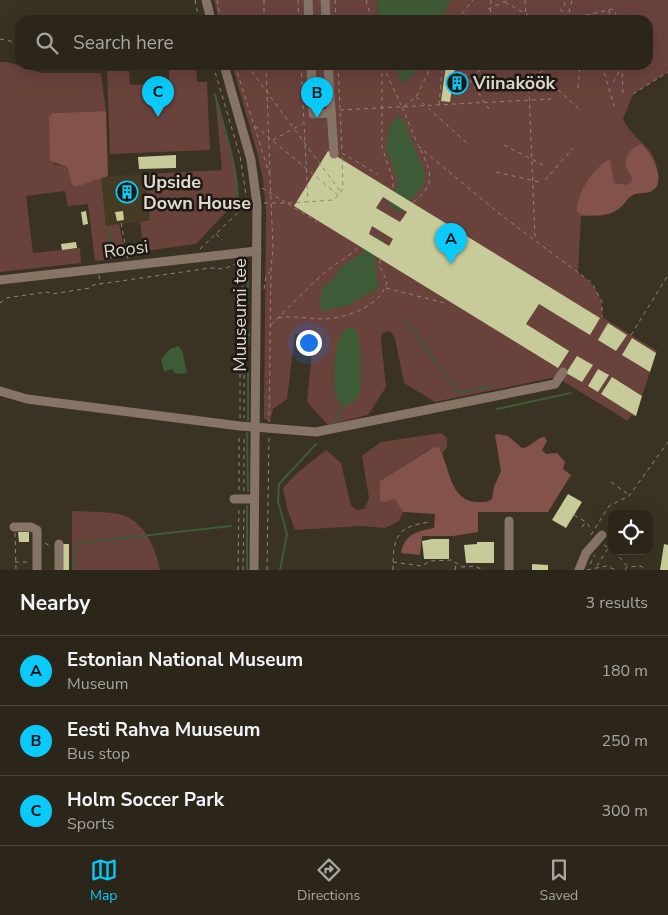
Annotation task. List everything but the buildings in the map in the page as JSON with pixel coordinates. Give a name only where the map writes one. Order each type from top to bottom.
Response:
[{"type":"street","points":[[206,0],[210,15]]},
{"type":"street","points":[[308,0],[309,15]]},
{"type":"street","points":[[325,0],[326,15]]},
{"type":"street","name":"Muuseumi tee","points":[[225,70],[245,136],[255,184],[258,328],[254,570]]},
{"type":"street","points":[[311,70],[313,114],[331,113]]},
{"type":"street","points":[[328,70],[331,113],[338,153]]},
{"type":"street","name":"Roosi","points":[[0,280],[239,251],[257,251]]},
{"type":"street","points":[[0,391],[27,399],[242,426],[316,432],[556,384],[563,372]]},
{"type":"street","points":[[239,499],[254,499]]},
{"type":"street","points":[[509,521],[509,570]]},
{"type":"street","points":[[15,527],[34,528],[38,538],[37,570]]},
{"type":"street","points":[[579,570],[586,552],[598,533]]},
{"type":"street","points":[[59,548],[59,570]]},
{"type":"path","points":[[195,0],[198,15]]},
{"type":"path","points":[[217,0],[220,15]]},
{"type":"path","points":[[264,0],[264,15]]},
{"type":"path","points":[[298,0],[299,15]]},
{"type":"path","points":[[335,0],[336,15]]},
{"type":"path","points":[[366,0],[370,15]]},
{"type":"path","points":[[461,15],[473,0]]},
{"type":"path","points":[[490,15],[491,0]]},
{"type":"path","points":[[489,8],[508,0]]},
{"type":"path","points":[[524,13],[525,0]]},
{"type":"path","points":[[564,6],[566,0]]},
{"type":"path","points":[[570,15],[572,0]]},
{"type":"path","points":[[505,2],[529,15]]},
{"type":"path","points":[[585,15],[612,8],[617,15]]},
{"type":"path","points":[[560,9],[565,15]]},
{"type":"path","points":[[609,9],[610,15]]},
{"type":"path","points":[[0,39],[15,43]]},
{"type":"path","points":[[199,250],[247,204],[240,156],[214,70]]},
{"type":"path","points":[[237,70],[270,176]]},
{"type":"path","points":[[251,70],[341,192]]},
{"type":"path","points":[[266,70],[273,255],[271,272],[267,570]]},
{"type":"path","points":[[301,70],[308,202]]},
{"type":"path","points":[[263,203],[334,200],[343,189],[338,153],[340,110],[338,70]]},
{"type":"path","points":[[382,70],[382,147],[393,180],[393,189]]},
{"type":"path","points":[[384,70],[428,168],[430,180],[426,190],[414,202]]},
{"type":"path","points":[[401,107],[416,98],[430,70]]},
{"type":"path","points":[[463,80],[481,70]]},
{"type":"path","points":[[528,70],[535,240]]},
{"type":"path","points":[[539,73],[545,70]]},
{"type":"path","points":[[578,88],[580,70]]},
{"type":"path","points":[[603,70],[614,106]]},
{"type":"path","points":[[613,82],[620,70]]},
{"type":"path","points":[[622,70],[623,96]]},
{"type":"path","points":[[439,105],[442,71]]},
{"type":"path","points":[[466,72],[489,110]]},
{"type":"path","points":[[633,94],[668,72]]},
{"type":"path","points":[[546,79],[579,109]]},
{"type":"path","points":[[416,98],[469,145]]},
{"type":"path","points":[[340,110],[551,99]]},
{"type":"path","points":[[272,140],[304,123]]},
{"type":"path","points":[[254,125],[338,195]]},
{"type":"path","points":[[504,145],[542,165]]},
{"type":"path","points":[[418,146],[501,215],[592,283],[602,302],[602,317]]},
{"type":"path","points":[[545,180],[574,148]]},
{"type":"path","points":[[338,153],[377,174]]},
{"type":"path","points":[[496,172],[539,182]]},
{"type":"path","points":[[255,184],[317,222]]},
{"type":"path","points":[[121,223],[128,259],[136,258]]},
{"type":"path","points":[[216,234],[222,240]]},
{"type":"path","points":[[244,327],[270,327],[326,272],[356,251],[360,245]]},
{"type":"path","points":[[238,570],[245,354],[242,261],[239,251]]},
{"type":"path","points":[[278,318],[294,316],[327,319],[353,312],[381,297],[386,288],[387,281],[380,267],[380,258]]},
{"type":"path","points":[[0,303],[6,298],[47,292],[52,294],[90,288],[93,285],[210,268],[224,269],[242,261]]},
{"type":"path","points":[[264,296],[266,276],[271,272]]},
{"type":"path","points":[[631,335],[668,275]]},
{"type":"path","points":[[386,288],[445,303],[447,300]]},
{"type":"path","points":[[243,570],[239,499],[242,426],[240,354],[244,327]]},
{"type":"path","points":[[240,354],[250,353]]},
{"type":"path","points":[[590,538],[598,533],[609,506],[629,496],[668,442]]},
{"type":"path","points":[[611,482],[629,496]]},
{"type":"path","points":[[574,515],[586,522],[598,533]]},
{"type":"path","points":[[393,570],[394,542],[401,531],[412,524],[431,522]]},
{"type":"path","points":[[582,527],[586,522]]},
{"type":"path","points":[[15,527],[16,570]]},
{"type":"path","points":[[38,538],[59,548]]},
{"type":"path","points":[[597,568],[608,548]]},
{"type":"path","points":[[586,570],[597,551]]},
{"type":"path","points":[[617,555],[627,567]]},
{"type":"path","points":[[393,562],[422,566],[430,561],[452,560],[462,567],[474,566],[483,570]]},
{"type":"path","points":[[455,570],[456,564]]},
{"type":"path","points":[[627,567],[641,566],[645,570]]},
{"type":"path","points":[[586,570],[611,567],[616,570]]},
{"type":"shaded area","points":[[214,0],[377,0],[379,15],[218,15]]},
{"type":"shaded area","points":[[377,0],[451,0],[443,15],[379,15]]},
{"type":"shaded area","points":[[451,0],[668,0],[668,72],[633,94],[623,119],[625,124],[652,154],[657,169],[658,184],[652,191],[633,195],[617,210],[602,215],[581,216],[578,272],[593,286],[600,297],[602,317],[657,351],[635,417],[631,415],[628,421],[556,377],[435,402],[404,383],[395,338],[390,331],[382,333],[381,340],[386,387],[368,415],[328,425],[307,402],[312,352],[310,347],[314,335],[295,334],[287,399],[273,409],[270,421],[264,419],[266,210],[263,179],[257,152],[233,70],[397,70],[399,78],[403,82],[417,70],[653,70],[653,15],[443,15]]},
{"type":"shaded area","points":[[0,62],[15,64],[15,70],[32,70],[41,73],[101,73],[106,111],[53,113],[49,116],[54,164],[67,167],[68,172],[95,181],[101,177],[106,226],[119,224],[126,257],[95,261],[88,204],[68,206],[65,191],[26,196],[33,253],[80,248],[81,263],[0,272]]},
{"type":"shaded area","points":[[169,70],[196,70],[197,82],[207,82],[210,150],[110,154],[107,71],[129,71],[130,85],[169,83]]},
{"type":"shaded area","points":[[397,70],[417,70],[403,82],[399,78]]},
{"type":"shaded area","points":[[215,94],[235,169],[239,198],[196,244],[144,251],[140,222],[150,220],[145,174],[222,170]]},
{"type":"shaded area","points":[[106,111],[108,176],[75,187],[72,184],[67,167],[50,161],[49,116],[53,113]]},
{"type":"shaded area","points":[[397,116],[402,118],[426,175],[423,187],[406,204],[402,211],[397,212],[389,206],[398,183],[386,146],[389,127]]},
{"type":"shaded area","points":[[641,144],[649,153],[656,167],[658,174],[657,187],[649,192],[633,195],[618,210],[608,214],[581,215],[577,212],[579,197],[587,182],[598,168],[610,159],[614,183],[626,185],[631,182],[632,177],[627,167],[626,158],[631,150]]},
{"type":"shaded area","points":[[145,174],[150,220],[106,226],[101,177]]},
{"type":"shaded area","points":[[375,235],[384,241],[374,260],[379,288],[349,305],[322,311],[319,304],[323,287],[334,278],[342,266],[361,254]]},
{"type":"shaded area","points":[[348,328],[354,328],[359,341],[361,388],[359,395],[354,401],[342,406],[335,390],[334,366],[338,342]]},
{"type":"shaded area","points":[[178,346],[182,350],[187,373],[176,374],[172,369],[164,372],[161,359],[170,349]]},
{"type":"shaded area","points":[[441,433],[447,438],[447,447],[442,454],[439,448],[430,449],[380,481],[380,500],[395,499],[403,512],[399,521],[385,528],[361,526],[295,530],[287,508],[283,488],[296,474],[326,450],[341,463],[351,506],[358,510],[365,508],[369,498],[362,456],[381,442]]},
{"type":"shaded area","points":[[495,435],[508,436],[522,448],[545,437],[547,441],[542,450],[546,454],[557,453],[565,462],[563,469],[571,475],[548,512],[478,512],[478,532],[453,536],[422,536],[420,555],[401,553],[405,542],[413,534],[434,528],[435,514],[403,512],[395,499],[384,502],[380,500],[380,481],[434,447],[439,448],[443,455],[452,481],[461,496],[477,502],[488,501],[492,499],[494,487],[501,471]]},
{"type":"shaded area","points":[[72,511],[112,513],[135,521],[152,544],[160,570],[72,570]]},
{"type":"waterway","points":[[215,94],[237,183],[235,204]]},
{"type":"waterway","points":[[109,229],[111,242]]},
{"type":"waterway","points":[[247,322],[248,280]]},
{"type":"waterway","points":[[405,319],[459,393],[491,386]]},
{"type":"waterway","points":[[248,344],[249,333]]},
{"type":"waterway","points":[[248,372],[248,420]]},
{"type":"waterway","points":[[497,409],[571,393]]},
{"type":"waterway","points":[[334,423],[344,406]]},
{"type":"waterway","points":[[247,433],[248,491]]},
{"type":"waterway","points":[[280,570],[287,534],[278,501],[279,484],[316,444]]},
{"type":"waterway","points":[[247,506],[247,570]]},
{"type":"waterway","points":[[75,570],[75,551],[78,543],[231,526]]},
{"type":"place","name":"Viinaköök","points":[[457,83]]},
{"type":"place","name":"Holm Soccer Park","points":[[158,117]]},
{"type":"place","name":"Eesti Rahva Muuseum","points":[[317,118]]},
{"type":"place","name":"Upside Down House","points":[[127,192]]},
{"type":"place","name":"Estonian National Museum","points":[[451,264]]}]
